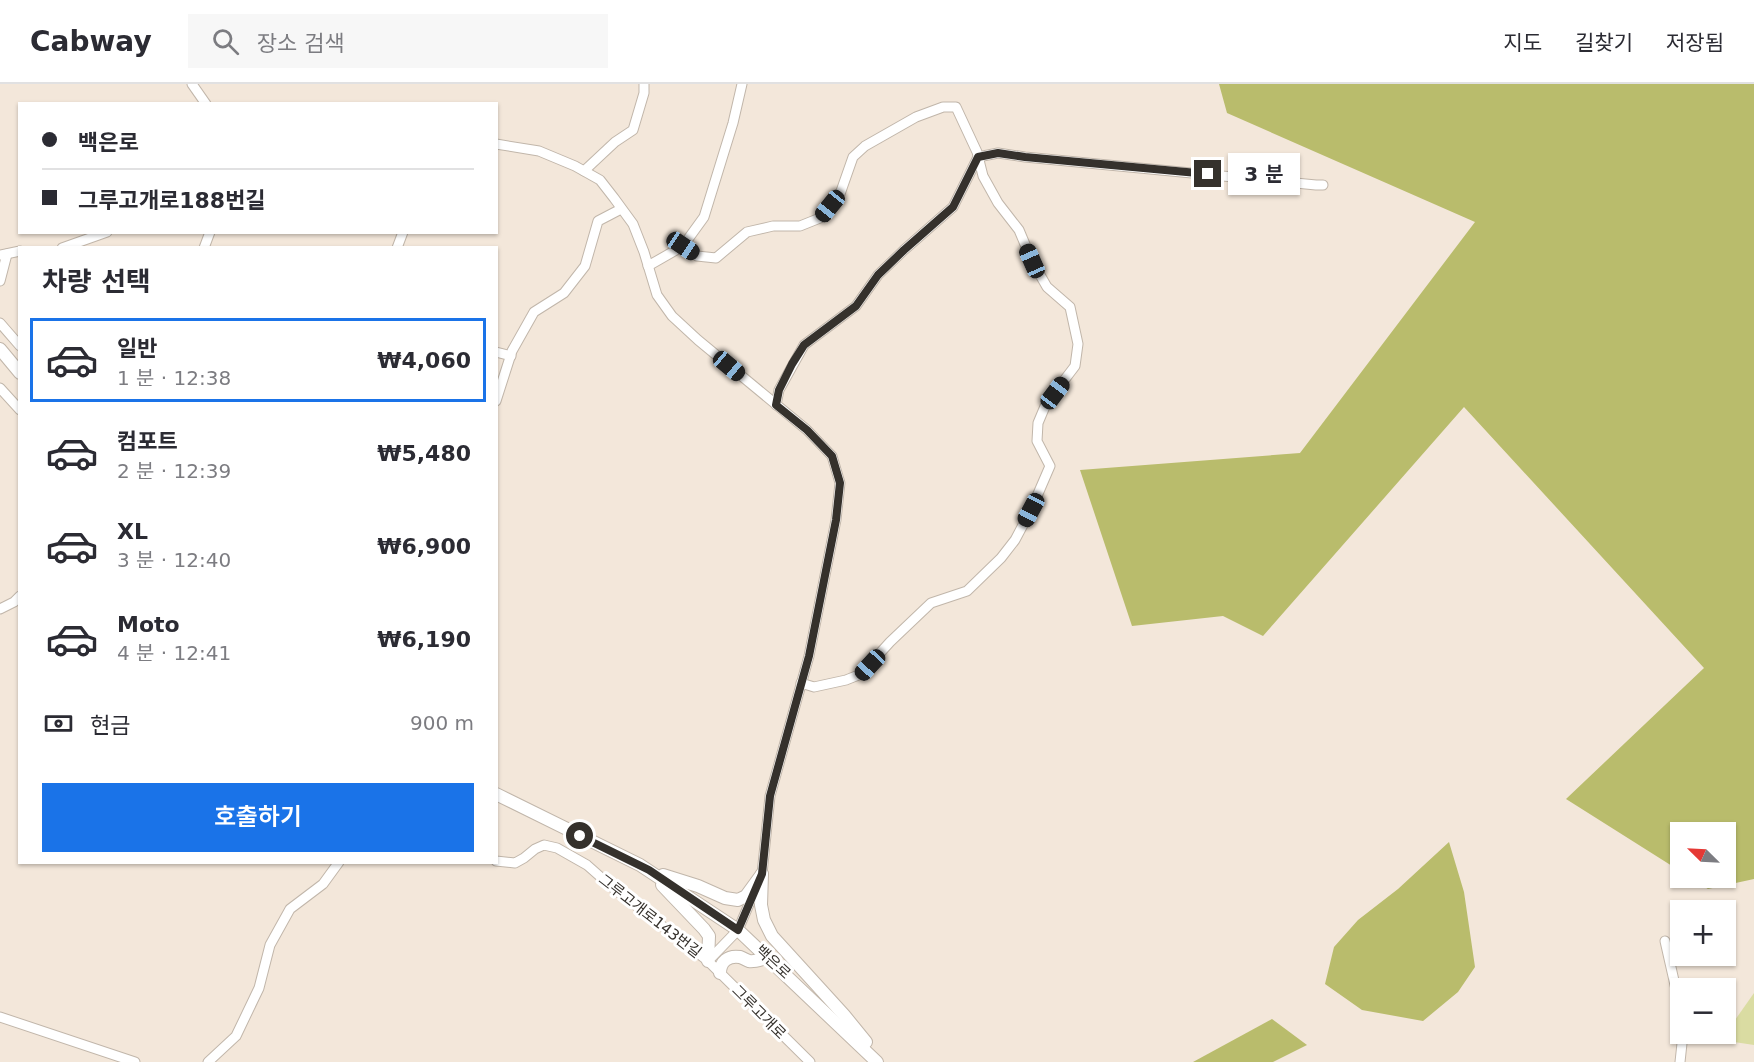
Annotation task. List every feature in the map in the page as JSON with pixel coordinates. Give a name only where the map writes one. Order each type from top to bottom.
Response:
[{"type":"main road","points":[[0,349],[18,371]]},
{"type":"main road","name":"백은로","points":[[498,795],[649,870],[738,930],[879,1062]]},
{"type":"main road","points":[[649,870],[698,886],[725,898],[738,900],[746,896],[762,874]]},
{"type":"main road","points":[[649,870],[705,929],[709,936],[708,962]]},
{"type":"main road","points":[[762,874],[761,905],[764,920],[772,936],[844,1015],[879,1062]]},
{"type":"main road","points":[[720,973],[720,966],[724,960],[734,957],[750,961],[769,957]]},
{"type":"street","points":[[192,84],[205,102]]},
{"type":"street","points":[[584,171],[615,142],[633,130],[644,93],[644,84]]},
{"type":"street","points":[[648,266],[683,246],[704,217],[742,84]]},
{"type":"street","points":[[683,246],[698,256],[716,258],[747,232],[772,226],[800,226],[820,218],[840,194],[853,157],[866,146],[916,117],[943,107],[956,107],[978,157],[983,176],[998,202],[1019,230],[1032,261],[1047,286],[1070,307],[1078,344],[1075,366],[1046,404],[1038,423],[1037,441],[1050,466],[1015,540],[1001,558],[967,591],[931,603],[890,642],[861,674],[814,687],[801,683]]},
{"type":"street","points":[[498,144],[539,151],[600,180],[633,224],[657,296],[672,316],[807,430],[832,456],[840,483],[836,520],[809,656],[770,796],[762,874],[738,930],[708,962]]},
{"type":"street","points":[[978,157],[998,153],[1323,184]]},
{"type":"street","points":[[776,405],[779,390],[804,345],[856,306],[878,275],[953,207],[978,157]]},
{"type":"street","points":[[498,394],[511,356],[534,312],[564,293],[585,266],[598,221],[621,209]]},
{"type":"street","points":[[68,246],[101,234]]},
{"type":"street","points":[[0,281],[3,255],[18,251]]},
{"type":"street","points":[[0,323],[18,344]]},
{"type":"street","points":[[498,353],[511,356]]},
{"type":"street","points":[[0,388],[18,408]]},
{"type":"street","points":[[0,609],[18,598]]},
{"type":"street","name":"그루고개로143번길","points":[[498,861],[514,863],[544,845],[557,848],[587,865],[708,962]]},
{"type":"street","points":[[208,1062],[236,1036],[259,988],[270,945],[290,909],[323,884],[338,864]]},
{"type":"street","points":[[1665,941],[1673,978]]},
{"type":"street","name":"그루고개로","points":[[708,962],[810,1062]]},
{"type":"street","points":[[0,1017],[135,1062]]},
{"type":"street","points":[[1680,1062],[1682,1044]]},
{"type":"green space","points":[[1219,84],[1754,84],[1754,879],[1736,883],[1736,822],[1670,822],[1670,865],[1566,799],[1704,668],[1464,407],[1263,636],[1223,616],[1132,626],[1080,470],[1300,453],[1475,222],[1227,113]]},
{"type":"green space","points":[[1449,842],[1464,892],[1475,967],[1458,992],[1423,1021],[1362,1010],[1325,984],[1334,947],[1358,920],[1398,889]]},
{"type":"green space","points":[[1754,993],[1754,1045],[1736,1042],[1736,1019]]},
{"type":"green space","points":[[1272,1019],[1307,1045],[1273,1062],[1193,1062]]},
{"type":"route","points":[[580,836],[649,870],[738,930],[762,874],[770,796],[809,656],[836,520],[840,483],[832,456],[807,430],[776,405],[779,390],[792,364],[804,345],[856,306],[878,275],[953,207],[978,157],[998,153],[1208,174]]}]
